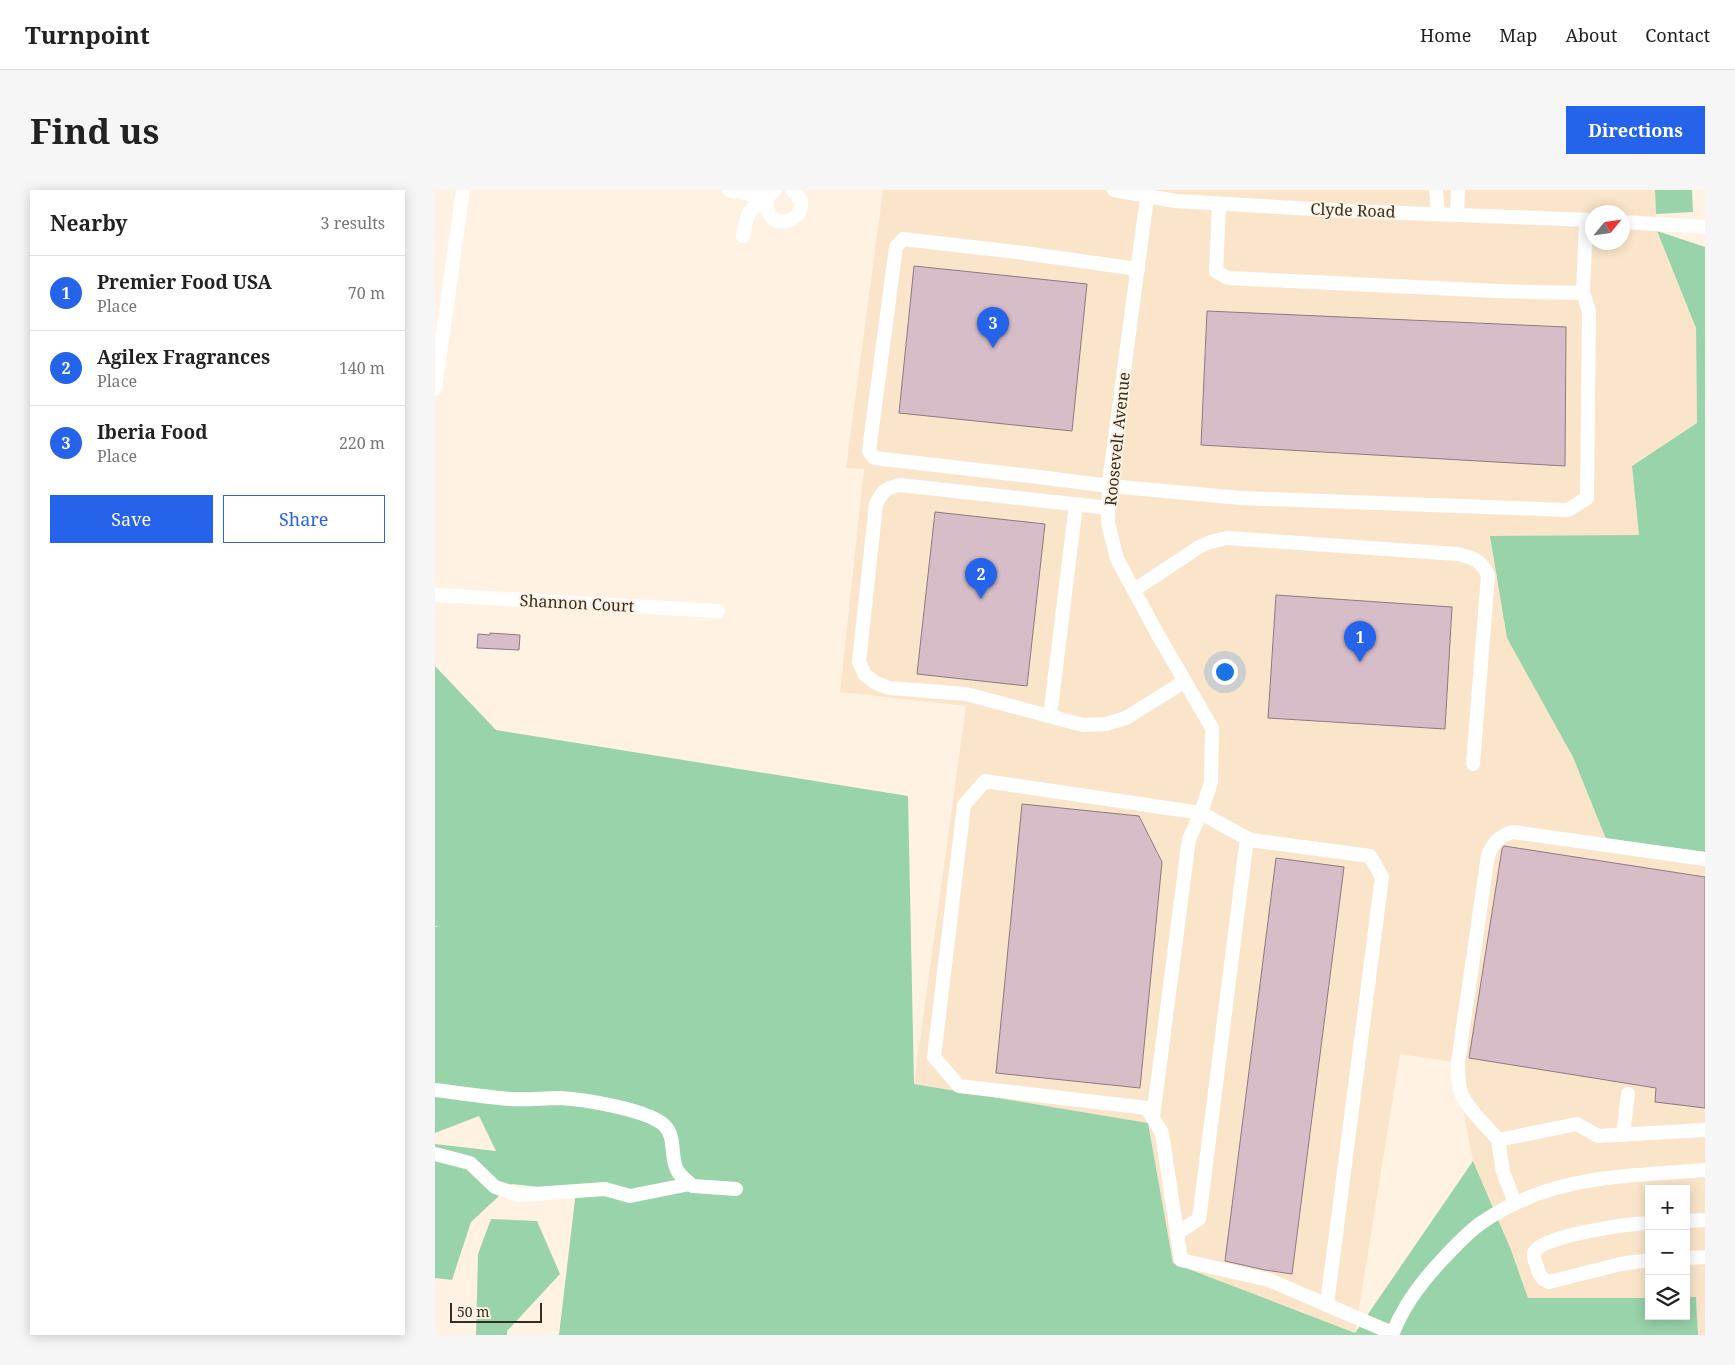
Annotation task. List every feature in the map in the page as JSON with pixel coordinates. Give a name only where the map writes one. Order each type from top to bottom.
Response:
[{"type":"street","points":[[435,390],[463,190]]},
{"type":"street","points":[[729,190],[772,193]]},
{"type":"street","points":[[772,193],[767,202],[769,213],[777,221],[788,222],[800,210],[800,199],[793,190]]},
{"type":"street","name":"Clyde Road","points":[[1114,190],[1175,201],[1219,204],[1585,220]]},
{"type":"street","points":[[1436,190],[1438,213]]},
{"type":"street","points":[[1457,190],[1457,214]]},
{"type":"street","points":[[743,236],[746,217],[754,204],[772,193]]},
{"type":"street","name":"Roosevelt Avenue","points":[[1147,197],[1109,486],[1108,524],[1117,559],[1212,728],[1211,782],[1201,813],[1189,838],[1153,1117]]},
{"type":"street","points":[[1219,204],[1216,271],[1228,278],[1488,291],[1583,293]]},
{"type":"street","points":[[1630,222],[1705,227]]},
{"type":"street","points":[[1138,269],[1034,254],[903,239],[896,247],[869,451],[874,458],[1030,475],[1109,486],[1241,498],[1568,510],[1587,498],[1589,311],[1583,293],[1587,250]]},
{"type":"street","points":[[1109,508],[900,485],[890,487],[882,492],[876,504],[859,662],[865,675],[876,683],[889,688],[966,694],[1083,724],[1106,724],[1126,718],[1185,681]]},
{"type":"street","points":[[1050,716],[1076,504]]},
{"type":"street","points":[[1133,590],[1199,547],[1227,538],[1457,554],[1479,561],[1487,575],[1473,764]]},
{"type":"street","name":"Shannon Court","points":[[435,595],[718,611]]},
{"type":"street","points":[[1327,1304],[1382,877],[1370,856],[1250,840],[1201,813],[985,781],[964,806],[934,1057],[959,1086],[1147,1108],[1162,1133],[1181,1260],[1269,1280],[1392,1334],[1404,1309],[1421,1283],[1457,1244],[1480,1224],[1515,1203],[1553,1188],[1595,1179],[1705,1170]]},
{"type":"street","points":[[1515,1203],[1503,1172],[1499,1140],[1470,1108],[1461,1093],[1458,1078],[1458,1062],[1488,855],[1493,844],[1501,835],[1513,832],[1705,859]]},
{"type":"street","points":[[1177,1233],[1199,1219],[1247,838]]},
{"type":"street","points":[[435,1090],[512,1099],[561,1098],[634,1111],[657,1120],[665,1126],[671,1141],[676,1169],[690,1184],[693,1186],[736,1190]]},
{"type":"street","points":[[1623,1135],[1628,1094]]},
{"type":"street","points":[[1499,1140],[1577,1124],[1598,1136],[1705,1130]]},
{"type":"street","points":[[435,1154],[470,1163],[495,1188],[520,1196],[605,1189],[630,1196],[690,1184]]},
{"type":"street","points":[[1690,1221],[1705,1220]]},
{"type":"street","points":[[1645,1223],[1592,1230],[1551,1242],[1540,1247],[1535,1252],[1534,1258],[1540,1276],[1543,1280],[1549,1282],[1621,1264],[1645,1261]]},
{"type":"street","points":[[1690,1258],[1705,1257]]},
{"type":"shaded area","points":[[883,190],[1655,190],[1657,231],[1696,328],[1697,423],[1632,466],[1639,536],[1490,536],[1573,757],[1606,839],[1705,852],[1705,1335],[1698,1335],[1696,1297],[1690,1297],[1690,1185],[1645,1185],[1645,1298],[1528,1298],[1511,1250],[1473,1161],[1454,1062],[1400,1054],[1355,1333],[1173,1263],[1148,1123],[914,1084],[966,706],[840,692],[864,469],[846,468]]},
{"type":"green space","points":[[1655,190],[1692,190],[1693,212],[1656,214]]},
{"type":"green space","points":[[1657,231],[1705,247],[1705,852],[1606,839],[1573,757],[1507,638],[1490,536],[1639,535],[1632,466],[1697,423],[1696,328]]},
{"type":"green space","points":[[435,666],[496,730],[908,796],[914,1084],[1148,1123],[1173,1263],[1355,1333],[1473,1161],[1511,1250],[1528,1298],[1645,1298],[1645,1320],[1690,1320],[1690,1297],[1696,1297],[1698,1335],[559,1335],[576,1191],[512,1184],[471,1222],[452,1280],[435,1278],[435,1144],[496,1151],[479,1116],[435,1133],[435,927],[440,927],[435,926]]},
{"type":"green space","points":[[491,1219],[537,1221],[560,1274],[507,1331],[507,1335],[476,1335],[478,1254]]},
{"type":"building","points":[[914,266],[1087,284],[1072,431],[899,413]]},
{"type":"building","points":[[1207,311],[1566,327],[1565,466],[1201,445]]},
{"type":"building","points":[[935,512],[1045,524],[1027,686],[917,674]]},
{"type":"building","points":[[1276,595],[1452,607],[1445,729],[1268,718]]},
{"type":"building","points":[[490,633],[520,635],[519,650],[477,648],[478,634],[490,635]]},
{"type":"building","points":[[1022,804],[1139,816],[1162,862],[1140,1088],[996,1073]]},
{"type":"building","points":[[1504,846],[1705,877],[1705,1108],[1655,1102],[1656,1088],[1469,1058]]},
{"type":"building","points":[[1276,858],[1344,867],[1292,1274],[1225,1261]]},
{"type":"place","name":"Iberia Food","points":[[993,348]]},
{"type":"place","name":"Agilex Fragrances","points":[[981,599]]},
{"type":"place","name":"Premier Food USA","points":[[1360,662]]}]
